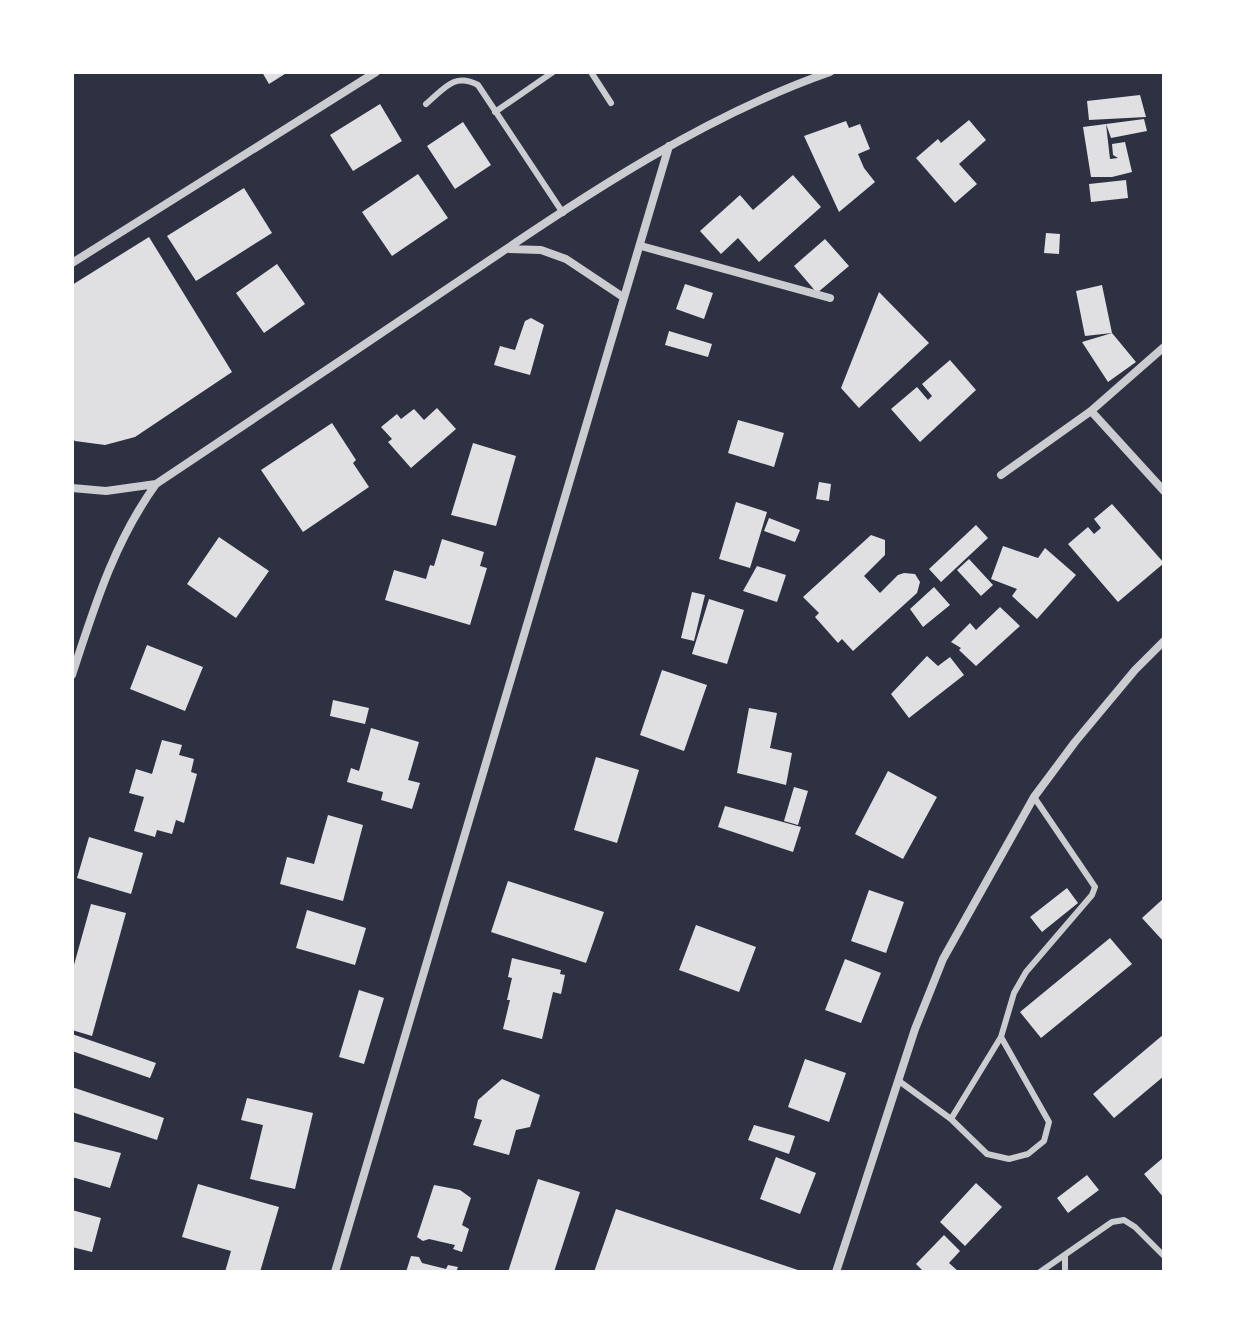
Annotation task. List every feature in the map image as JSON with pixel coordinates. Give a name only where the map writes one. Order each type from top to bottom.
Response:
[{"type":"street","points":[[72,263],[376,72]]},
{"type":"street","points":[[72,675],[98,595],[116,552],[134,515],[156,484],[507,249],[669,146],[785,88],[830,72]]},
{"type":"street","points":[[335,1272],[669,146]]},
{"type":"street","points":[[641,246],[830,298]]},
{"type":"street","points":[[507,249],[541,250],[566,259],[623,297]]},
{"type":"street","points":[[1001,475],[1091,411],[1164,347]]},
{"type":"street","points":[[1091,411],[1164,491]]},
{"type":"street","points":[[72,488],[106,491],[156,484]]},
{"type":"street","points":[[836,1272],[915,1029],[943,959],[1034,797],[1105,706],[1164,641]]},
{"type":"lane","points":[[495,112],[553,72]]},
{"type":"lane","points":[[591,72],[611,103]]},
{"type":"lane","points":[[426,104],[455,80],[467,79],[478,85],[563,213]]},
{"type":"lane","points":[[951,1119],[1001,1037],[1014,993],[1026,972],[1092,895],[1095,887],[1034,797]]},
{"type":"lane","points":[[899,1081],[951,1119],[987,1154],[1009,1159],[1028,1154],[1044,1141],[1049,1122],[1001,1037]]},
{"type":"lane","points":[[1040,1272],[1112,1222],[1124,1220],[1164,1256]]},
{"type":"lane","points":[[1065,1255],[1065,1272]]},
{"type":"building","points":[[262,72],[288,72],[269,84]]},
{"type":"building","points":[[1140,95],[1146,117],[1089,120],[1087,101]]},
{"type":"building","points":[[380,104],[402,141],[353,171],[330,135]]},
{"type":"building","points":[[1144,119],[1147,131],[1111,138],[1106,124]]},
{"type":"building","points":[[969,120],[986,140],[959,164],[977,184],[955,203],[916,158],[938,139],[941,143]]},
{"type":"building","points":[[846,121],[849,128],[860,124],[870,149],[858,154],[875,182],[839,212],[804,136]]},
{"type":"building","points":[[463,122],[491,165],[455,189],[427,146]]},
{"type":"building","points":[[1106,124],[1110,159],[1118,158],[1113,155],[1112,144],[1125,142],[1132,172],[1112,177],[1091,177],[1083,127]]},
{"type":"building","points":[[418,174],[448,218],[392,256],[362,212]]},
{"type":"building","points":[[793,175],[821,207],[759,262],[738,238],[721,254],[700,231],[740,195],[753,210]]},
{"type":"building","points":[[1126,180],[1128,198],[1091,202],[1089,184]]},
{"type":"building","points":[[244,188],[272,233],[196,281],[167,236]]},
{"type":"building","points":[[1046,233],[1060,234],[1059,254],[1044,253]]},
{"type":"building","points":[[149,237],[232,372],[135,437],[105,445],[75,441],[72,439],[72,285]]},
{"type":"building","points":[[825,239],[849,266],[817,293],[794,266]]},
{"type":"building","points":[[277,264],[305,304],[264,333],[236,293]]},
{"type":"building","points":[[685,284],[713,293],[704,319],[676,309]]},
{"type":"building","points":[[1102,285],[1112,333],[1085,336],[1076,291]]},
{"type":"building","points":[[879,292],[929,343],[859,408],[841,388]]},
{"type":"building","points":[[531,318],[544,325],[530,375],[494,365],[500,346],[515,350],[525,321]]},
{"type":"building","points":[[669,331],[712,344],[708,357],[665,345]]},
{"type":"building","points":[[1112,333],[1136,362],[1108,382],[1082,342]]},
{"type":"building","points":[[950,360],[976,390],[920,442],[891,409],[917,387],[928,400],[932,396],[922,384]]},
{"type":"building","points":[[437,408],[456,429],[411,468],[388,442],[392,439],[381,427],[397,414],[401,419],[414,409],[424,420]]},
{"type":"building","points":[[738,420],[784,433],[774,467],[728,453]]},
{"type":"building","points":[[332,423],[369,487],[303,532],[261,470]]},
{"type":"building","points":[[473,443],[516,456],[496,526],[451,515]]},
{"type":"building","points":[[819,482],[831,484],[829,501],[816,499]]},
{"type":"building","points":[[736,502],[767,512],[750,568],[719,559]]},
{"type":"building","points":[[1112,504],[1164,563],[1118,602],[1068,544],[1088,527],[1094,534],[1101,528],[1094,519]]},
{"type":"building","points":[[769,518],[800,530],[795,542],[764,531]]},
{"type":"building","points":[[976,525],[988,538],[941,582],[929,569]]},
{"type":"building","points":[[871,535],[885,540],[885,555],[864,576],[880,593],[904,573],[915,574],[920,582],[917,593],[853,651],[842,639],[838,643],[815,617],[819,613],[803,597]]},
{"type":"building","points":[[219,537],[269,571],[236,618],[187,584]]},
{"type":"building","points":[[442,539],[484,552],[480,566],[487,568],[470,625],[385,600],[394,570],[426,579],[430,565],[434,566]]},
{"type":"building","points":[[1003,546],[1038,558],[1045,548],[1076,575],[1037,619],[1012,596],[1017,589],[991,579]]},
{"type":"building","points":[[969,559],[993,585],[981,596],[957,570]]},
{"type":"building","points":[[757,566],[786,575],[777,602],[743,591]]},
{"type":"building","points":[[934,587],[950,605],[923,627],[910,609]]},
{"type":"building","points":[[692,592],[705,595],[694,641],[681,638]]},
{"type":"building","points":[[709,599],[744,610],[727,664],[692,654]]},
{"type":"building","points":[[1000,607],[1020,626],[976,666],[959,650],[961,648],[951,642],[970,623],[976,630]]},
{"type":"building","points":[[147,645],[203,667],[185,711],[130,689]]},
{"type":"building","points":[[927,656],[938,666],[950,657],[964,675],[909,718],[891,694]]},
{"type":"building","points":[[662,670],[707,685],[684,751],[640,735]]},
{"type":"building","points":[[333,700],[369,708],[365,724],[330,716]]},
{"type":"building","points":[[749,708],[777,713],[770,748],[792,753],[786,785],[737,773]]},
{"type":"building","points":[[371,728],[419,742],[408,780],[420,783],[412,809],[381,800],[383,792],[347,782],[351,768],[359,771]]},
{"type":"building","points":[[162,740],[182,745],[179,755],[194,759],[191,772],[197,774],[184,823],[176,820],[172,834],[157,830],[155,837],[134,831],[144,797],[129,793],[136,769],[152,774]]},
{"type":"building","points":[[596,757],[639,770],[617,843],[574,830]]},
{"type":"building","points":[[888,771],[937,797],[903,859],[855,834]]},
{"type":"building","points":[[794,787],[808,791],[798,825],[784,821]]},
{"type":"building","points":[[725,806],[801,827],[793,852],[718,827]]},
{"type":"building","points":[[328,815],[363,825],[343,901],[280,884],[287,857],[314,864]]},
{"type":"building","points":[[89,837],[143,853],[131,894],[77,878]]},
{"type":"building","points":[[508,881],[604,912],[586,963],[491,932]]},
{"type":"building","points":[[1067,888],[1078,903],[1042,932],[1030,917]]},
{"type":"building","points":[[869,890],[904,902],[886,953],[851,941]]},
{"type":"building","points":[[1164,898],[1164,942],[1142,918]]},
{"type":"building","points":[[91,904],[126,913],[92,1036],[72,1030],[72,972]]},
{"type":"building","points":[[307,910],[366,928],[355,965],[296,948]]},
{"type":"building","points":[[696,925],[756,947],[739,992],[679,970]]},
{"type":"building","points":[[1110,938],[1132,964],[1041,1038],[1020,1012]]},
{"type":"building","points":[[512,958],[561,970],[560,974],[565,975],[561,994],[553,992],[542,1039],[503,1029],[510,1000],[507,1000],[512,978],[508,977]]},
{"type":"building","points":[[845,959],[881,973],[861,1023],[825,1010]]},
{"type":"building","points":[[359,990],[384,998],[364,1064],[339,1057]]},
{"type":"building","points":[[72,1034],[156,1063],[150,1078],[72,1051]]},
{"type":"building","points":[[1164,1034],[1164,1076],[1114,1118],[1093,1094]]},
{"type":"building","points":[[805,1059],[846,1073],[829,1122],[788,1107]]},
{"type":"building","points":[[502,1079],[540,1095],[530,1127],[516,1130],[509,1155],[473,1145],[482,1120],[474,1118],[478,1100]]},
{"type":"building","points":[[72,1087],[164,1118],[157,1140],[72,1112]]},
{"type":"building","points":[[247,1098],[313,1113],[295,1189],[250,1179],[263,1125],[241,1120]]},
{"type":"building","points":[[754,1125],[795,1136],[789,1154],[748,1140]]},
{"type":"building","points":[[72,1141],[121,1153],[110,1188],[72,1177]]},
{"type":"building","points":[[776,1157],[816,1173],[800,1214],[760,1199]]},
{"type":"building","points":[[1164,1157],[1164,1198],[1144,1174]]},
{"type":"building","points":[[1087,1175],[1099,1190],[1068,1213],[1057,1198]]},
{"type":"building","points":[[538,1179],[580,1192],[554,1272],[508,1272]]},
{"type":"building","points":[[976,1183],[1002,1207],[965,1246],[940,1222]]},
{"type":"building","points":[[198,1184],[279,1207],[260,1272],[225,1272],[231,1251],[182,1237]]},
{"type":"building","points":[[434,1185],[460,1190],[471,1198],[462,1225],[469,1229],[462,1252],[453,1249],[455,1245],[429,1239],[423,1241],[417,1237]]},
{"type":"building","points":[[616,1209],[801,1271],[801,1272],[594,1272]]},
{"type":"building","points":[[72,1210],[101,1218],[92,1252],[72,1247]]},
{"type":"building","points":[[944,1235],[960,1251],[949,1263],[959,1272],[924,1272],[916,1264]]},
{"type":"building","points":[[411,1256],[419,1257],[422,1263],[446,1269],[448,1265],[458,1267],[456,1272],[406,1272]]}]
